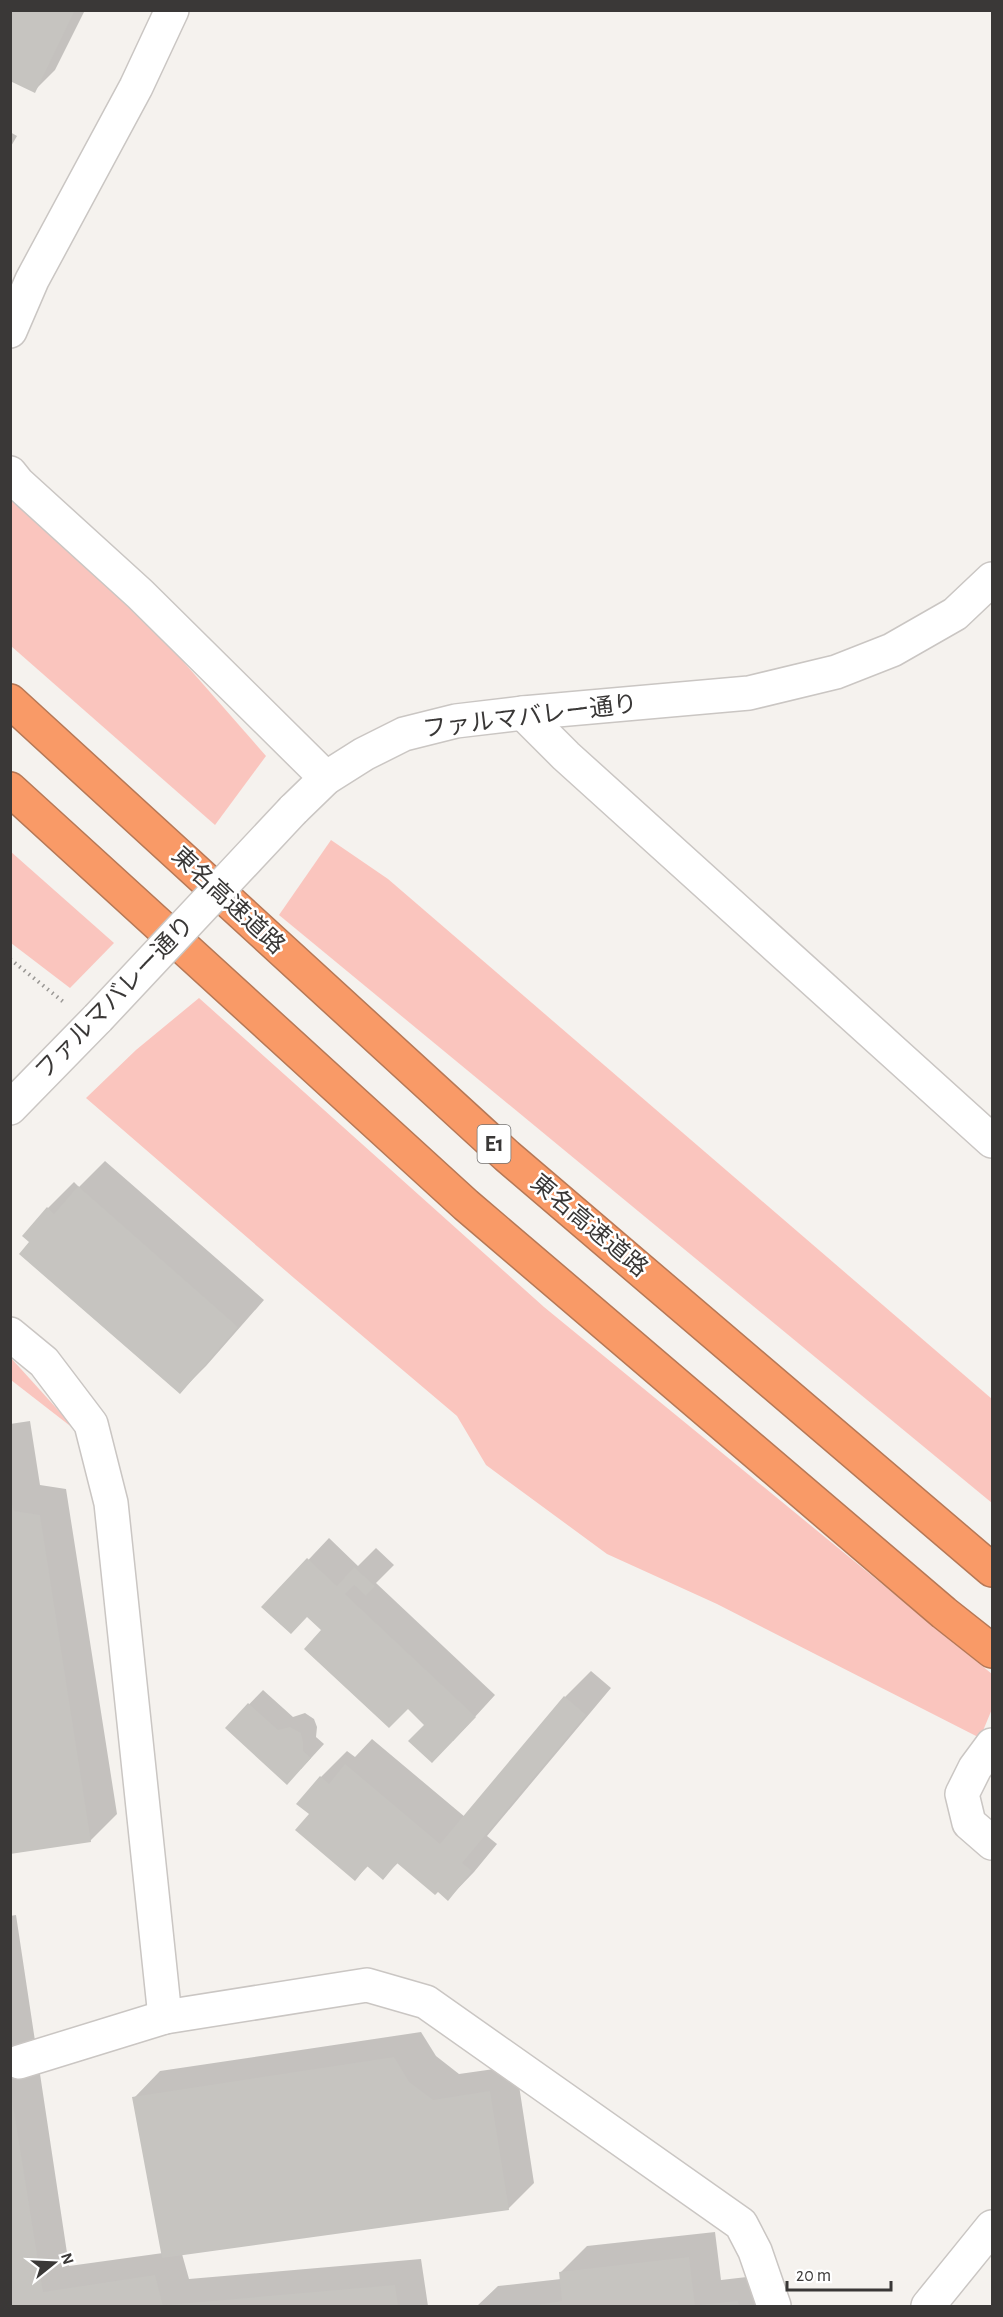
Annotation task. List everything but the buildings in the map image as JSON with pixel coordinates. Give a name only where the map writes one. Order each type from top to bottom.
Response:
[{"type":"highway","name":"東名高速道路","points":[[10,701],[507,1156],[993,1570]]},
{"type":"highway","points":[[10,789],[466,1205],[944,1613],[993,1651]]},
{"type":"street","points":[[10,331],[32,280],[136,87],[172,10]]},
{"type":"street","points":[[10,473],[18,483],[140,594],[326,778]]},
{"type":"street","name":"ファルマバレー通り","points":[[10,1108],[293,810],[326,778],[364,754],[404,734],[456,721],[749,693],[836,672],[892,650],[955,614],[993,579]]},
{"type":"street","points":[[523,713],[566,756],[993,1141]]},
{"type":"street","points":[[10,1334],[44,1362],[92,1424],[111,1503],[165,2017]]},
{"type":"street","points":[[984,1757],[962,1794],[969,1823],[993,1843]]},
{"type":"street","points":[[19,2062],[165,2017],[367,1985],[426,2002],[741,2224],[754,2251],[774,2307]]},
{"type":"street","points":[[928,2307],[993,2227]]},
{"type":"path","points":[[10,958],[94,1021]]},
{"type":"shaded area","points":[[10,464],[266,756],[215,825],[11,646]]},
{"type":"shaded area","points":[[331,840],[388,879],[992,1399],[992,1503],[279,915]]},
{"type":"shaded area","points":[[10,851],[114,943],[70,988],[11,943]]},
{"type":"shaded area","points":[[199,998],[544,1307],[992,1674],[992,1709],[980,1738],[717,1604],[607,1554],[486,1465],[457,1416],[86,1098],[136,1050]]},
{"type":"shaded area","points":[[11,1358],[78,1432],[11,1380]]}]
